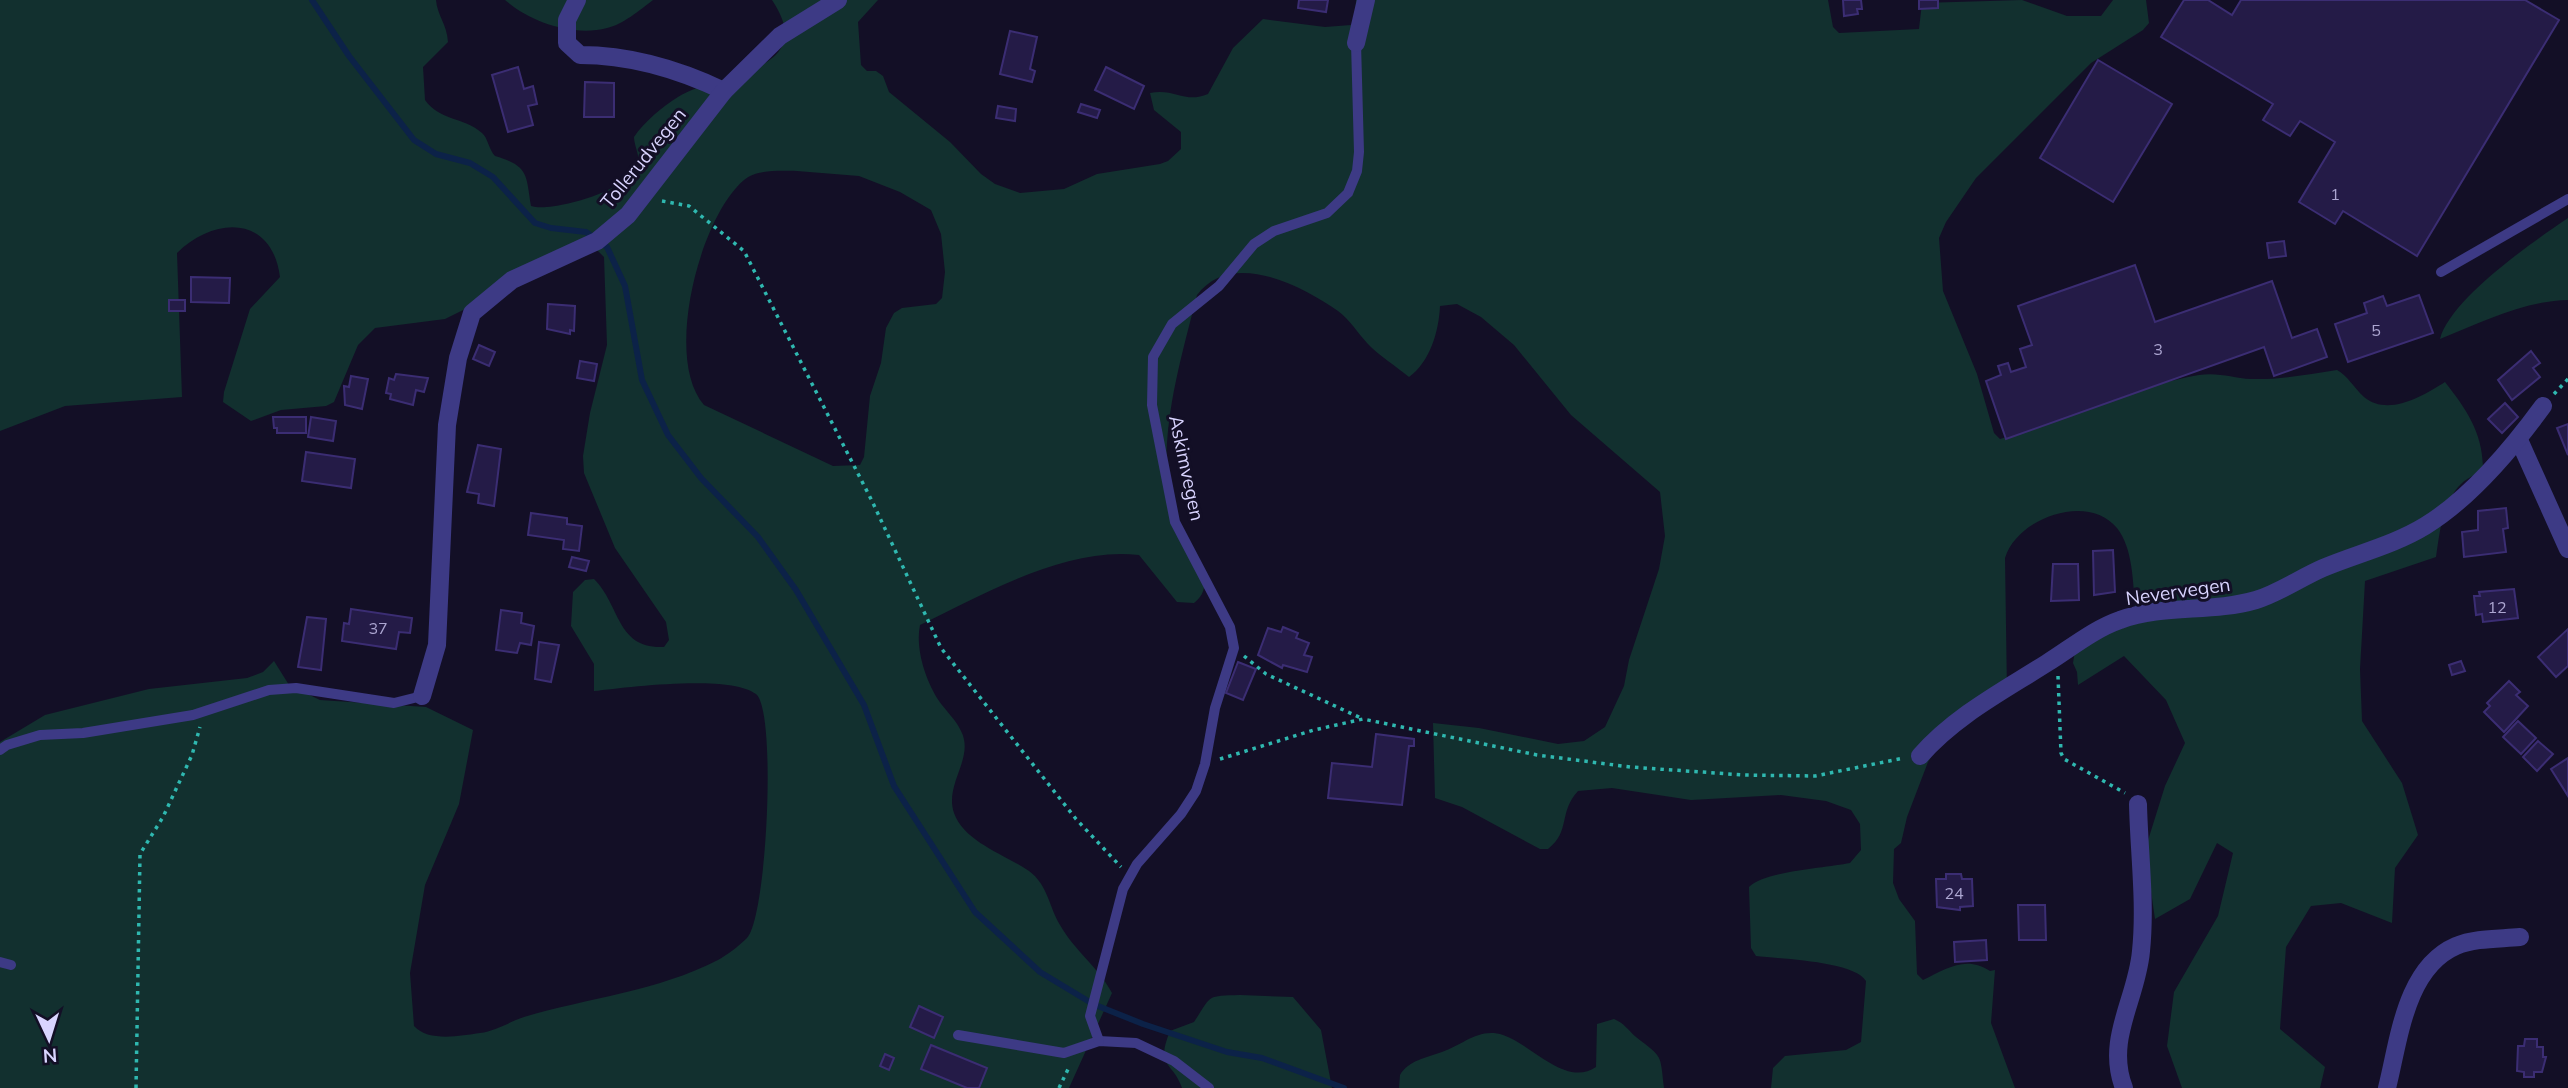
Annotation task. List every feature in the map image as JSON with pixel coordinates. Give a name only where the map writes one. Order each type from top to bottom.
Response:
[{"type":"street","points":[[577,0],[568,20],[567,43],[580,55],[603,55],[642,62],[724,90]]},
{"type":"street","name":"Tollerudvegen","points":[[422,696],[437,645],[447,425],[458,358],[472,313],[512,280],[597,241],[628,215],[724,90],[780,36],[838,0]]},
{"type":"street","name":"Askimvegen","points":[[1356,43],[1366,0]]},
{"type":"street","name":"Nevervegen","points":[[1920,756],[1940,733],[2120,619],[2143,614],[2225,608],[2259,599],[2321,569],[2424,527],[2446,512],[2519,440],[2543,406]]},
{"type":"street","points":[[2519,440],[2568,549]]},
{"type":"street","points":[[2124,1088],[2119,1074],[2117,1050],[2120,1028],[2141,951],[2138,804]]},
{"type":"street","points":[[2387,1088],[2410,1002],[2417,984],[2434,961],[2455,946],[2481,940],[2520,937]]},
{"type":"lane","name":"Askimvegen","points":[[1234,648],[1230,627],[1175,522],[1152,405],[1153,357],[1172,324],[1219,286],[1254,244],[1274,231],[1327,213],[1348,193],[1357,170],[1359,152],[1356,43]]},
{"type":"lane","points":[[2441,272],[2568,198]]},
{"type":"lane","points":[[1099,1041],[1090,1016],[1129,876],[1189,803],[1205,764],[1215,708],[1234,648]]},
{"type":"lane","points":[[0,750],[7,745],[40,735],[110,729],[204,712],[269,690],[296,688],[394,703],[422,696]]},
{"type":"lane","points":[[958,1035],[1064,1052],[1099,1041],[1136,1043],[1174,1061],[1209,1088]]},
{"type":"path","points":[[641,198],[689,205],[744,251],[872,501],[941,648],[1076,819],[1129,876]]},
{"type":"path","points":[[1234,648],[1266,674],[1363,719],[1579,762],[1744,775],[1815,776],[1920,756]]},
{"type":"path","points":[[2057,657],[2061,753],[2064,759],[2133,798],[2138,804]]},
{"type":"path","points":[[136,1088],[139,854],[163,817],[192,755],[204,712]]},
{"type":"path","points":[[1205,764],[1314,730],[1363,719]]},
{"type":"green space","points":[[0,0],[436,0],[448,42],[423,67],[425,100],[438,112],[482,133],[495,156],[514,164],[524,173],[531,206],[542,207],[591,197],[623,182],[633,173],[638,163],[634,137],[660,110],[678,97],[738,75],[774,56],[784,42],[784,24],[772,0],[878,0],[858,22],[861,65],[867,71],[876,71],[883,76],[889,92],[950,142],[981,174],[995,184],[1020,193],[1064,189],[1097,174],[1168,161],[1181,149],[1181,132],[1154,110],[1150,93],[1166,92],[1186,97],[1208,94],[1233,48],[1263,19],[1325,27],[1351,25],[1355,18],[1356,0],[1828,0],[1833,27],[1839,33],[1919,29],[1922,3],[2022,0],[2067,16],[2101,16],[2113,0],[2146,0],[2149,23],[2143,30],[2091,63],[1976,178],[1946,222],[1939,238],[1943,291],[1977,374],[1994,433],[2000,439],[2148,387],[2199,375],[2262,379],[2337,370],[2364,397],[2373,403],[2384,405],[2394,405],[2416,398],[2445,382],[2472,421],[2480,442],[2483,467],[2461,484],[2450,500],[2443,518],[2436,557],[2365,581],[2360,669],[2362,721],[2402,783],[2418,835],[2395,868],[2392,923],[2341,903],[2311,906],[2286,947],[2280,1029],[2325,1067],[2320,1088],[2182,1088],[2167,1046],[2174,992],[2218,916],[2233,853],[2217,843],[2190,899],[2155,919],[2145,850],[2165,786],[2185,743],[2166,700],[2124,656],[2078,685],[2073,663],[2076,645],[2135,607],[2129,555],[2117,528],[2104,517],[2089,512],[2072,511],[2038,521],[2023,531],[2012,544],[2005,558],[2007,693],[1942,739],[1928,762],[1907,817],[1901,843],[1894,849],[1893,883],[1899,899],[1915,921],[1917,974],[1923,980],[1964,964],[1995,970],[1991,1023],[2015,1088],[1771,1088],[1773,1068],[1785,1056],[1846,1050],[1861,1042],[1866,981],[1859,974],[1833,965],[1756,956],[1751,948],[1749,887],[1768,877],[1850,863],[1861,850],[1860,824],[1851,810],[1826,801],[1781,795],[1691,800],[1612,788],[1578,791],[1568,807],[1560,835],[1548,849],[1540,849],[1462,807],[1435,798],[1433,723],[1479,728],[1558,744],[1584,741],[1605,727],[1624,686],[1629,660],[1659,569],[1665,536],[1660,492],[1571,415],[1514,345],[1481,317],[1457,304],[1440,306],[1438,326],[1428,355],[1409,377],[1372,348],[1350,322],[1323,301],[1286,282],[1247,273],[1228,274],[1211,281],[1197,295],[1171,406],[1166,462],[1167,491],[1175,531],[1202,573],[1202,593],[1194,603],[1177,602],[1139,555],[1112,554],[1083,558],[1026,575],[920,625],[920,654],[926,674],[939,701],[959,727],[964,741],[952,802],[959,823],[976,840],[1020,865],[1035,877],[1044,889],[1066,934],[1112,993],[1069,1088],[0,1088],[0,742],[45,715],[149,689],[247,678],[263,672],[274,661],[289,685],[320,700],[426,707],[473,730],[459,804],[425,885],[410,973],[414,1026],[436,1036],[486,1032],[548,1010],[647,987],[695,971],[737,947],[747,938],[754,922],[760,893],[768,773],[762,709],[756,694],[743,688],[702,683],[594,691],[594,664],[571,626],[573,592],[585,580],[594,579],[621,624],[637,641],[648,646],[664,647],[669,640],[666,622],[615,548],[584,473],[583,456],[590,413],[607,345],[604,257],[598,251],[580,252],[445,319],[375,328],[358,345],[334,402],[326,406],[281,410],[251,421],[223,402],[224,392],[250,309],[280,277],[275,257],[266,242],[254,232],[240,228],[224,228],[208,232],[177,253],[182,397],[65,406],[0,431]],"holes":[[[777,171],[859,176],[900,192],[931,210],[941,234],[945,272],[942,298],[936,304],[902,308],[894,313],[886,328],[881,363],[870,396],[864,457],[860,465],[833,466],[704,405],[692,383],[687,355],[687,323],[692,289],[713,224],[728,198],[744,180],[762,172]]]},
{"type":"green space","points":[[505,0],[653,0],[619,24],[580,31],[539,21]]},
{"type":"green space","points":[[2568,218],[2568,300],[2519,308],[2440,339],[2459,306],[2476,289],[2515,256]]},
{"type":"green space","points":[[1240,995],[1293,997],[1321,1030],[1332,1088],[1182,1088],[1165,1058],[1170,1031],[1194,1022],[1211,999]]},
{"type":"green space","points":[[1614,1019],[1659,1057],[1664,1088],[1399,1088],[1400,1075],[1413,1063],[1486,1033],[1503,1035],[1514,1040],[1561,1068],[1585,1072],[1596,1067],[1597,1024]]},
{"type":"building","points":[[1299,0],[1328,0],[1326,12],[1298,8]]},
{"type":"building","points":[[1843,0],[1861,0],[1862,9],[1857,9],[1858,14],[1844,16]]},
{"type":"building","points":[[1919,0],[1938,0],[1938,8],[1919,9]]},
{"type":"building","points":[[2184,0],[2208,0],[2232,15],[2241,0],[2525,0],[2559,20],[2417,256],[2343,211],[2335,224],[2299,202],[2335,142],[2300,121],[2290,136],[2263,120],[2273,104],[2161,37]]},
{"type":"building","points":[[1010,31],[1037,37],[1030,69],[1035,71],[1032,82],[1000,74]]},
{"type":"building","points":[[2098,60],[2172,104],[2113,202],[2040,158]]},
{"type":"building","points":[[518,67],[524,89],[533,86],[537,104],[528,106],[533,125],[508,132],[492,75]]},
{"type":"building","points":[[1106,67],[1144,86],[1134,109],[1095,90]]},
{"type":"building","points":[[585,82],[614,83],[614,117],[584,117]]},
{"type":"building","points":[[1081,104],[1100,110],[1097,118],[1078,112]]},
{"type":"building","points":[[998,106],[1016,109],[1015,121],[996,118]]},
{"type":"building","points":[[2284,241],[2286,256],[2269,258],[2267,243]]},
{"type":"building","points":[[2135,265],[2155,322],[2272,281],[2292,338],[2317,329],[2327,357],[2274,376],[2264,347],[2006,439],[1986,381],[2001,375],[1998,366],[2008,363],[2011,372],[2026,367],[2020,349],[2032,345],[2018,306]]},
{"type":"building","points":[[191,277],[230,278],[229,303],[191,302]]},
{"type":"building","points":[[2419,295],[2433,333],[2348,362],[2335,324],[2367,313],[2364,303],[2383,296],[2387,306]]},
{"type":"building","points":[[169,300],[185,300],[185,311],[169,311]]},
{"type":"building","points":[[548,304],[575,306],[574,331],[570,330],[570,334],[547,329]]},
{"type":"building","points":[[479,345],[495,352],[489,366],[473,359]]},
{"type":"building","points":[[2531,351],[2540,363],[2533,368],[2540,377],[2512,400],[2498,380]]},
{"type":"building","points":[[580,361],[597,364],[594,381],[577,378]]},
{"type":"building","points":[[396,374],[428,378],[424,392],[416,390],[413,405],[390,399],[391,394],[386,393],[389,378],[394,380]]},
{"type":"building","points":[[351,376],[368,379],[362,409],[345,405],[344,386],[349,387]]},
{"type":"building","points":[[2505,403],[2518,417],[2502,433],[2488,419]]},
{"type":"building","points":[[273,417],[306,417],[306,433],[277,433]]},
{"type":"building","points":[[311,417],[336,421],[333,441],[308,437]]},
{"type":"building","points":[[2568,424],[2568,455],[2557,428]]},
{"type":"building","points":[[478,445],[501,449],[494,506],[478,503],[479,494],[467,492]]},
{"type":"building","points":[[306,452],[355,459],[351,488],[302,481]]},
{"type":"building","points":[[2506,508],[2508,528],[2503,529],[2506,552],[2464,557],[2462,532],[2478,530],[2478,511]]},
{"type":"building","points":[[531,513],[567,518],[567,524],[582,526],[579,551],[563,549],[564,540],[528,535]]},
{"type":"building","points":[[2113,550],[2115,592],[2094,595],[2093,551]]},
{"type":"building","points":[[572,557],[589,561],[586,571],[569,567]]},
{"type":"building","points":[[2053,564],[2078,564],[2079,600],[2051,601]]},
{"type":"building","points":[[2514,589],[2518,618],[2483,622],[2482,614],[2476,615],[2474,596],[2480,596],[2479,592]]},
{"type":"building","points":[[351,609],[412,618],[410,633],[399,632],[396,649],[342,641],[344,623],[349,624]]},
{"type":"building","points":[[501,610],[522,613],[521,623],[534,626],[531,645],[520,643],[517,653],[496,650]]},
{"type":"building","points":[[307,617],[326,619],[321,670],[298,667]]},
{"type":"building","points":[[1283,627],[1298,633],[1296,638],[1309,643],[1304,655],[1312,657],[1307,672],[1283,665],[1282,668],[1258,655],[1268,628],[1281,632]]},
{"type":"building","points":[[2568,629],[2568,666],[2556,677],[2538,657]]},
{"type":"building","points":[[539,642],[559,645],[551,682],[535,679]]},
{"type":"building","points":[[2461,661],[2465,671],[2452,675],[2449,665]]},
{"type":"building","points":[[1238,662],[1256,669],[1243,700],[1226,693]]},
{"type":"building","points":[[2509,681],[2520,692],[2516,695],[2528,706],[2504,732],[2484,712],[2490,706],[2487,703]]},
{"type":"building","points":[[2518,721],[2536,738],[2521,754],[2503,737]]},
{"type":"building","points":[[1376,734],[1414,739],[1414,746],[1409,746],[1402,805],[1328,798],[1332,763],[1372,767]]},
{"type":"building","points":[[2538,741],[2553,754],[2537,771],[2523,757]]},
{"type":"building","points":[[2568,758],[2568,796],[2551,769]]},
{"type":"building","points":[[1946,874],[1961,874],[1962,879],[1972,879],[1973,906],[1960,907],[1960,910],[1937,907],[1936,879],[1946,879]]},
{"type":"building","points":[[2018,905],[2045,905],[2046,940],[2019,940]]},
{"type":"building","points":[[1986,940],[1987,960],[1955,962],[1954,942]]},
{"type":"building","points":[[919,1006],[943,1017],[934,1038],[910,1027]]},
{"type":"building","points":[[2525,1039],[2537,1039],[2537,1047],[2543,1047],[2543,1057],[2546,1057],[2542,1072],[2534,1072],[2534,1077],[2524,1077],[2524,1072],[2517,1071],[2518,1046],[2524,1046]]},
{"type":"building","points":[[931,1045],[987,1068],[979,1088],[967,1088],[921,1069]]},
{"type":"building","points":[[885,1054],[894,1058],[889,1070],[880,1066]]},
{"type":"waterway","points":[[312,0],[349,56],[414,140],[436,154],[470,163],[493,177],[535,223],[551,228],[586,232],[607,247],[625,286],[642,380],[668,435],[701,478],[758,537],[796,590],[864,705],[894,786],[975,912],[1040,972],[1093,1004],[1143,1024],[1227,1052],[1262,1058],[1344,1088]]}]
